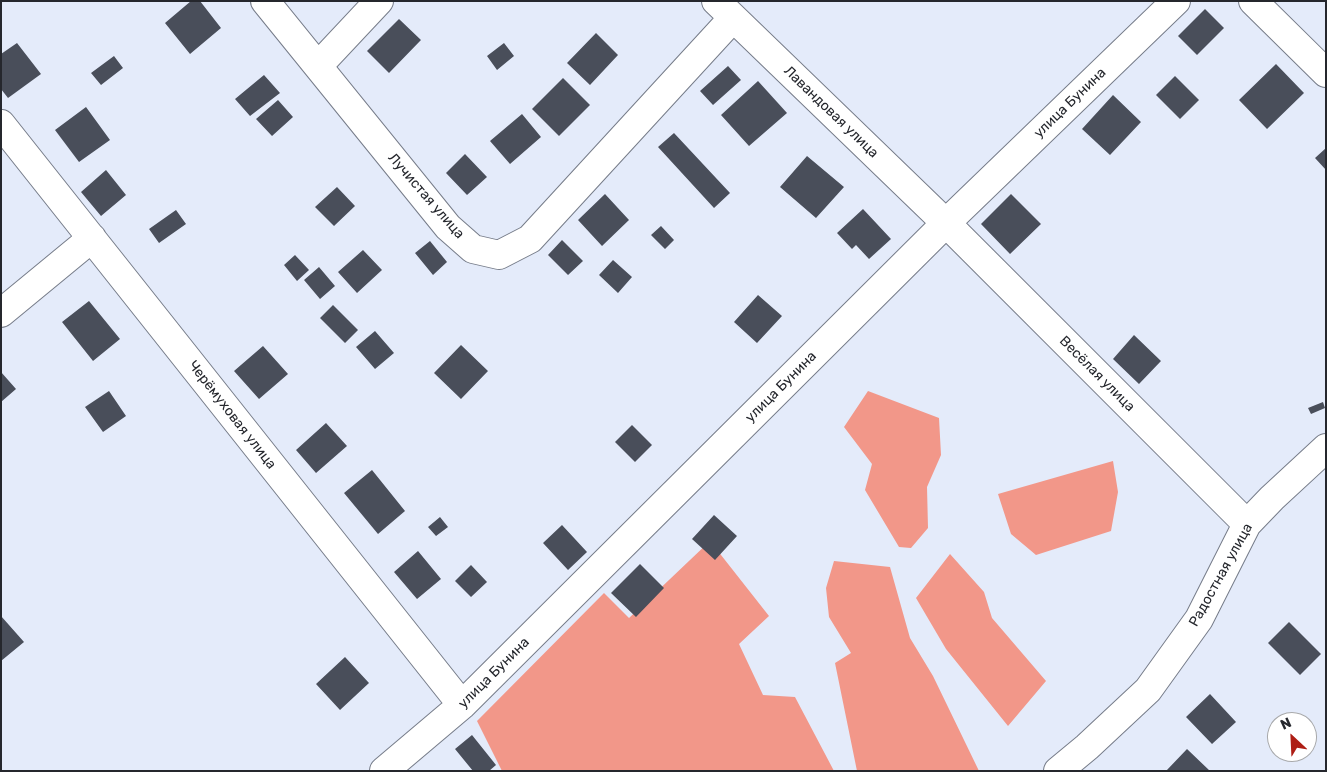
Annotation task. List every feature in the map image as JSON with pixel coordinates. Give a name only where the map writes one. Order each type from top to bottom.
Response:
[{"type":"street","name":"Лучистая улица","points":[[265,1],[448,227],[472,249],[500,255],[530,239],[725,9]]},
{"type":"street","points":[[318,66],[379,1]]},
{"type":"street","name":"улица Бунина","points":[[384,771],[462,705],[946,223],[1176,1]]},
{"type":"street","points":[[1254,1],[1326,73]]},
{"type":"street","name":"Лавандовая улица","points":[[725,9],[946,223]]},
{"type":"street","name":"Черёмуховая улица","points":[[1,124],[462,705]]},
{"type":"street","name":"Весёлая улица","points":[[946,223],[1247,524]]},
{"type":"street","points":[[1,313],[92,238]]},
{"type":"street","name":"Радостная улица","points":[[1058,771],[1148,690],[1199,619],[1247,524],[1326,448]]},
{"type":"shaded area","points":[[868,391],[939,418],[941,455],[927,487],[928,528],[911,548],[899,547],[865,490],[872,464],[844,427]]},
{"type":"shaded area","points":[[1113,461],[1118,492],[1111,531],[1036,555],[1011,534],[998,494]]},
{"type":"shaded area","points":[[710,541],[769,616],[739,644],[763,695],[795,697],[834,771],[502,771],[477,721],[604,593],[629,618]]},
{"type":"shaded area","points":[[950,554],[984,592],[992,618],[1046,681],[1008,726],[946,649],[916,598]]},
{"type":"shaded area","points":[[834,561],[890,567],[910,638],[933,676],[979,771],[857,771],[835,663],[851,653],[829,617],[826,588]]},
{"type":"building","points":[[191,1],[200,1],[221,28],[190,54],[165,23]]},
{"type":"building","points":[[1205,9],[1224,28],[1197,55],[1178,36]]},
{"type":"building","points":[[399,19],[421,40],[389,73],[367,51]]},
{"type":"building","points":[[596,33],[618,55],[590,85],[567,63]]},
{"type":"building","points":[[17,43],[41,74],[8,98],[1,89],[1,54]]},
{"type":"building","points":[[504,43],[514,56],[497,70],[487,56]]},
{"type":"building","points":[[114,56],[123,68],[101,85],[91,73]]},
{"type":"building","points":[[1276,64],[1304,93],[1267,129],[1239,100]]},
{"type":"building","points":[[728,66],[741,80],[713,105],[700,91]]},
{"type":"building","points":[[264,75],[280,93],[250,116],[235,99]]},
{"type":"building","points":[[1175,76],[1199,100],[1180,119],[1156,95]]},
{"type":"building","points":[[563,78],[590,105],[559,136],[532,109]]},
{"type":"building","points":[[758,81],[787,113],[749,146],[721,115]]},
{"type":"building","points":[[1113,95],[1141,122],[1110,155],[1082,129]]},
{"type":"building","points":[[278,100],[293,117],[272,136],[256,119]]},
{"type":"building","points":[[86,107],[110,140],[79,162],[55,130]]},
{"type":"building","points":[[522,114],[541,137],[510,164],[490,141]]},
{"type":"building","points":[[674,133],[730,193],[714,208],[658,147]]},
{"type":"building","points":[[1326,148],[1326,170],[1315,158]]},
{"type":"building","points":[[465,154],[487,177],[467,195],[446,173]]},
{"type":"building","points":[[807,156],[844,187],[816,218],[780,187]]},
{"type":"building","points":[[106,170],[126,195],[101,216],[81,192]]},
{"type":"building","points":[[337,187],[355,206],[334,226],[315,207]]},
{"type":"building","points":[[605,194],[629,220],[602,246],[578,220]]},
{"type":"building","points":[[1011,194],[1041,224],[1010,254],[981,224]]},
{"type":"building","points":[[863,209],[891,239],[869,259],[856,245],[852,249],[837,233]]},
{"type":"building","points":[[176,210],[186,224],[159,243],[149,229]]},
{"type":"building","points":[[661,226],[674,240],[665,249],[651,235]]},
{"type":"building","points":[[562,240],[583,261],[568,275],[548,255]]},
{"type":"building","points":[[430,241],[447,262],[433,275],[415,253]]},
{"type":"building","points":[[363,250],[382,270],[357,293],[338,272]]},
{"type":"building","points":[[295,255],[309,270],[297,281],[284,265]]},
{"type":"building","points":[[613,260],[632,277],[618,293],[599,275]]},
{"type":"building","points":[[319,267],[335,286],[320,299],[304,280]]},
{"type":"building","points":[[758,295],[782,316],[757,343],[734,322]]},
{"type":"building","points":[[89,301],[120,339],[93,361],[62,322]]},
{"type":"building","points":[[333,305],[358,330],[345,343],[320,318]]},
{"type":"building","points":[[375,331],[394,353],[375,369],[356,347]]},
{"type":"building","points":[[1134,335],[1161,361],[1139,384],[1113,359]]},
{"type":"building","points":[[461,345],[488,371],[461,399],[434,373]]},
{"type":"building","points":[[263,346],[288,374],[259,399],[234,371]]},
{"type":"building","points":[[1,372],[16,389],[1,402]]},
{"type":"building","points":[[109,391],[126,416],[103,432],[85,407]]},
{"type":"building","points":[[1323,402],[1325,408],[1311,414],[1308,408]]},
{"type":"building","points":[[326,423],[347,446],[316,473],[296,450]]},
{"type":"building","points":[[632,425],[652,445],[635,462],[615,442]]},
{"type":"building","points":[[372,470],[405,511],[378,534],[344,493]]},
{"type":"building","points":[[714,515],[737,536],[715,560],[692,539]]},
{"type":"building","points":[[440,517],[448,527],[436,536],[428,527]]},
{"type":"building","points":[[562,525],[587,552],[568,570],[543,543]]},
{"type":"building","points":[[418,551],[441,579],[417,599],[394,572]]},
{"type":"building","points":[[640,564],[664,588],[636,617],[611,593]]},
{"type":"building","points":[[471,565],[487,582],[471,597],[455,581]]},
{"type":"building","points":[[1,616],[24,642],[1,661]]},
{"type":"building","points":[[1289,622],[1321,654],[1300,675],[1268,643]]},
{"type":"building","points":[[345,657],[369,683],[340,710],[316,684]]},
{"type":"building","points":[[1210,694],[1236,722],[1212,744],[1186,717]]},
{"type":"building","points":[[472,735],[496,765],[489,771],[473,771],[455,749]]},
{"type":"building","points":[[1187,749],[1210,771],[1166,771]]}]
